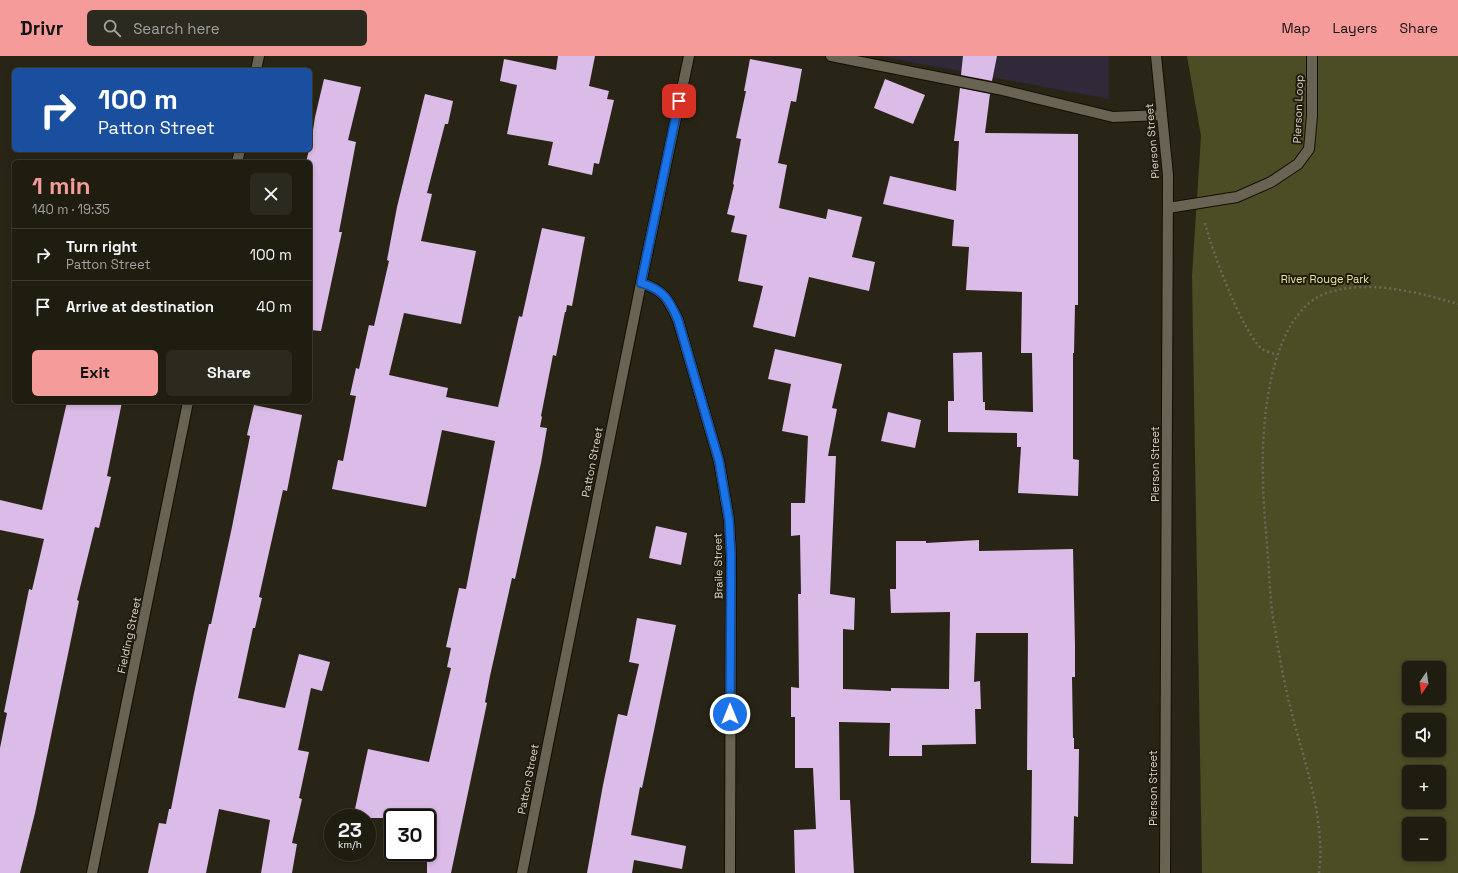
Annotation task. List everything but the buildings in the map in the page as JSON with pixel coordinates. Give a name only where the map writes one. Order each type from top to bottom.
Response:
[{"type":"street","points":[[256,68],[259,56]]},
{"type":"street","name":"Patton Street","points":[[522,873],[641,283],[689,56]]},
{"type":"street","points":[[831,56],[998,89],[1113,117],[1162,115]]},
{"type":"street","name":"Pierson Street","points":[[1156,56],[1168,175],[1164,873]]},
{"type":"street","name":"Pierson Loop","points":[[1168,208],[1237,197],[1271,182],[1298,164],[1309,149],[1312,116],[1312,56]]},
{"type":"street","name":"Braile Street","points":[[641,283],[655,287],[664,294],[671,304],[678,320],[719,461],[729,520],[731,556],[730,873]]},
{"type":"street","name":"Fielding Street","points":[[92,873],[188,404]]},
{"type":"path","points":[[1200,203],[1209,238],[1249,333],[1262,349],[1278,355]]},
{"type":"path","points":[[1319,873],[1320,843],[1316,810],[1305,759],[1289,702],[1274,626],[1262,475],[1265,421],[1271,382],[1278,355],[1290,327],[1304,307],[1326,293],[1360,286],[1388,288],[1436,297],[1458,304]]},
{"type":"shaded area","points":[[880,56],[1109,56],[1109,99]]},
{"type":"green space","name":"River Rouge Park","points":[[1187,56],[1458,56],[1458,873],[1202,873],[1192,276],[1201,136]]},
{"type":"route","points":[[679,101],[641,283],[655,287],[664,294],[671,304],[678,320],[719,461],[729,520],[731,556],[730,714]]}]
